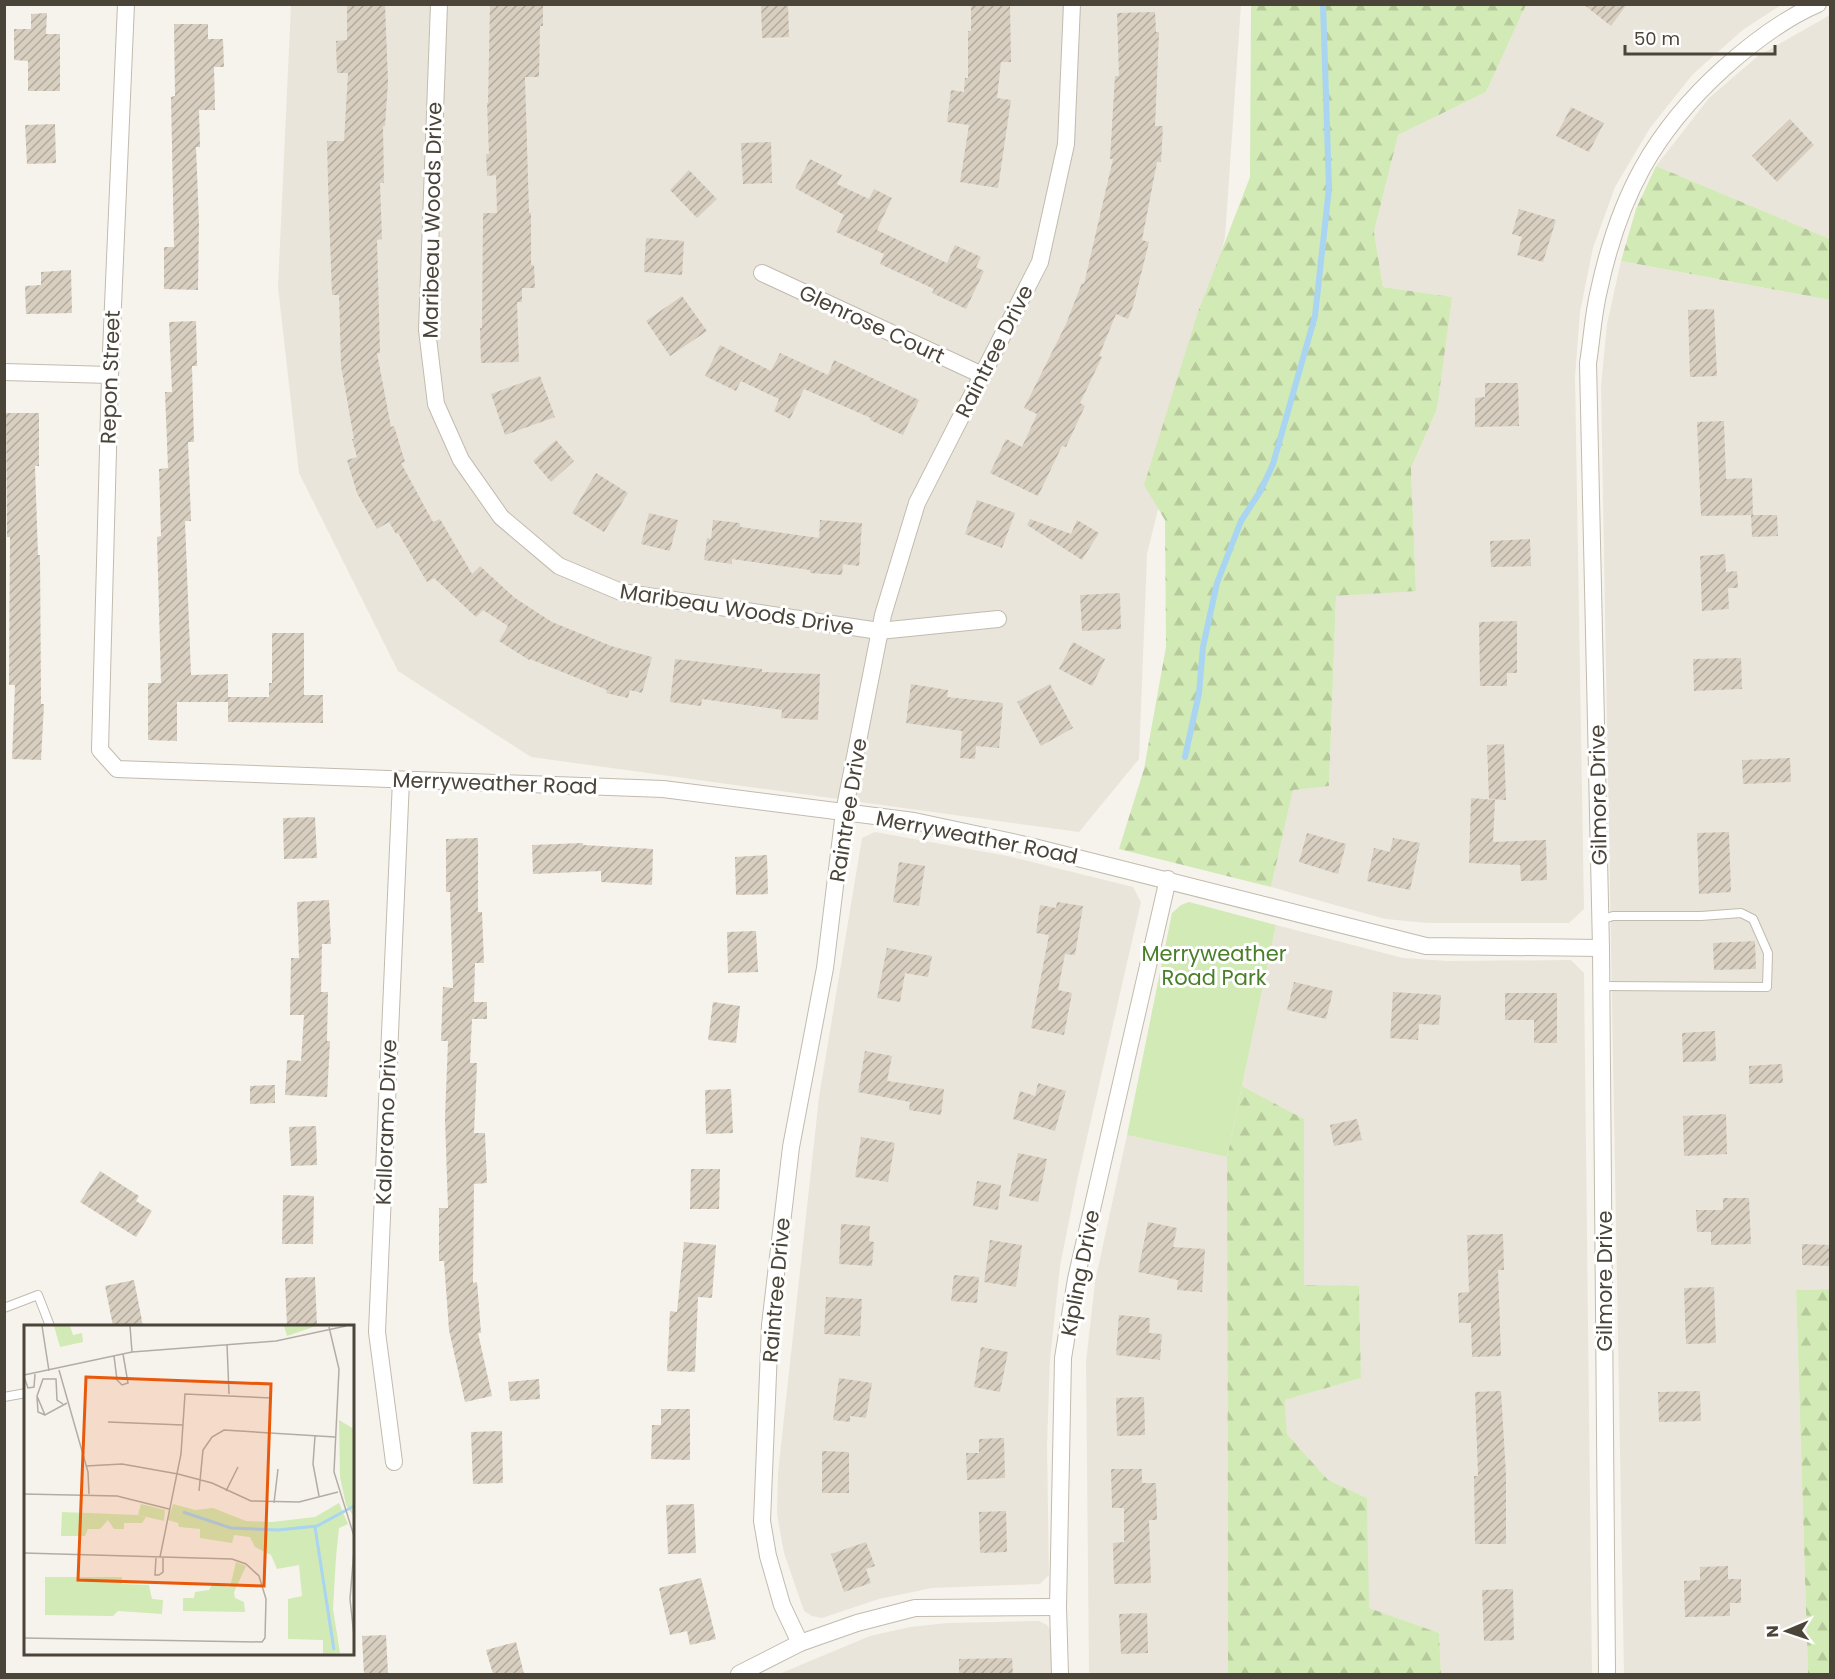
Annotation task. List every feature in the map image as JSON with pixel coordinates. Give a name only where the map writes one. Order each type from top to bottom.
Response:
[{"type":"street","name":"Repon Street","points":[[100,750],[110,375],[126,4]]},
{"type":"street","name":"Maribeau Woods Drive","points":[[439,4],[427,330],[436,404],[461,460],[501,517],[559,566],[621,592],[879,632],[998,619]]},
{"type":"street","name":"Raintree Drive","points":[[800,1643],[782,1605],[768,1556],[762,1521],[770,1325],[791,1148],[825,968],[844,812],[879,632],[917,502],[1040,262],[1066,144],[1072,4]]},
{"type":"street","name":"Gilmore Drive","points":[[1607,1674],[1601,948],[1588,363],[1598,291],[1617,221],[1639,171],[1663,133],[1702,88],[1747,48],[1797,13],[1818,4]]},
{"type":"street","name":"Glenrose Court","points":[[762,273],[982,375]]},
{"type":"street","points":[[4,372],[110,375]]},
{"type":"street","name":"Merryweather Road","points":[[100,750],[117,769],[663,789],[844,812],[936,826],[1026,845],[1426,946],[1601,948]]},
{"type":"street","name":"Kalloramo Drive","points":[[394,1462],[377,1332],[401,780]]},
{"type":"street","name":"Kipling Drive","points":[[1060,1674],[1058,1607],[1063,1358],[1076,1279],[1168,879]]},
{"type":"street","points":[[739,1674],[800,1643],[857,1623],[915,1608],[1058,1607]]},
{"type":"lane","points":[[1600,920],[1613,916],[1701,916],[1741,913],[1753,919],[1768,953],[1767,987],[1601,986]]},
{"type":"lane","points":[[4,1308],[38,1295],[50,1325]]},
{"type":"lane","points":[[4,1397],[24,1393]]},
{"type":"shaded area","points":[[291,5],[1241,5],[1225,237],[1147,554],[1139,759],[1079,832],[531,757],[398,671],[299,473],[278,287]]},
{"type":"shaded area","points":[[1526,5],[1781,5],[1744,29],[1693,74],[1650,128],[1615,187],[1593,248],[1580,312],[1575,376],[1584,909],[1569,923],[1428,923],[1385,919],[1271,887],[1293,789],[1329,786],[1336,596],[1416,590],[1411,468],[1437,409],[1451,297],[1383,287],[1374,232],[1398,135],[1486,92]]},
{"type":"shaded area","points":[[1830,15],[1830,239],[1656,166],[1709,98],[1758,56]]},
{"type":"shaded area","points":[[1621,261],[1830,300],[1830,1289],[1796,1290],[1808,1674],[1624,1674],[1601,386],[1607,324]]},
{"type":"shaded area","points":[[875,832],[1008,856],[1133,887],[1141,902],[1077,1181],[1060,1266],[1050,1360],[1047,1445],[1049,1575],[1040,1584],[932,1588],[879,1599],[822,1618],[804,1611],[784,1553],[777,1514],[778,1473],[819,1097],[862,838]]},
{"type":"shaded area","points":[[1276,925],[1403,958],[1448,961],[1571,960],[1584,973],[1592,1674],[1441,1674],[1439,1633],[1368,1608],[1367,1498],[1328,1480],[1287,1434],[1285,1400],[1361,1378],[1359,1286],[1304,1286],[1304,1119],[1242,1086]]},
{"type":"shaded area","points":[[1127,1135],[1227,1157],[1228,1674],[1089,1674],[1086,1362],[1095,1282]]},
{"type":"shaded area","points":[[1039,1621],[1047,1625],[1051,1631],[1051,1674],[779,1674],[870,1636],[910,1627],[947,1623]]},
{"type":"green space","points":[[1251,5],[1526,5],[1486,92],[1398,135],[1374,232],[1383,287],[1452,297],[1437,409],[1411,468],[1416,591],[1336,596],[1329,786],[1293,790],[1271,887],[1119,849],[1144,769],[1166,647],[1165,520],[1144,485],[1198,312],[1250,177]]},
{"type":"green space","points":[[1656,166],[1830,239],[1830,300],[1621,261],[1636,209]]},
{"type":"green space","name":"Merryweather Road Park","points":[[1189,902],[1276,925],[1227,1157],[1127,1135],[1172,913],[1181,905]]},
{"type":"green space","points":[[1242,1086],[1304,1119],[1304,1285],[1359,1286],[1361,1378],[1285,1400],[1287,1434],[1328,1480],[1367,1498],[1369,1608],[1439,1633],[1441,1674],[1228,1674],[1227,1157]]},
{"type":"green space","points":[[1830,1289],[1830,1674],[1808,1674],[1796,1290]]},
{"type":"building","points":[[347,4],[385,4],[388,82],[385,126],[383,126],[384,183],[380,183],[382,239],[377,240],[380,353],[377,353],[391,427],[394,426],[405,462],[401,463],[433,522],[440,519],[472,574],[480,566],[515,598],[552,622],[611,646],[652,657],[642,693],[630,690],[628,698],[606,693],[607,690],[529,660],[499,641],[508,626],[483,610],[476,617],[434,578],[427,582],[398,533],[396,534],[389,522],[377,529],[357,493],[347,460],[357,457],[352,439],[354,439],[341,366],[339,295],[332,295],[327,141],[344,141],[348,73],[337,73],[336,41],[347,40]]},
{"type":"building","points":[[490,4],[543,4],[539,77],[525,77],[531,265],[534,265],[535,288],[522,288],[522,302],[517,302],[519,362],[481,363],[483,213],[497,213],[496,175],[487,176],[486,154],[489,154],[487,103]]},
{"type":"building","points":[[761,4],[788,4],[789,37],[762,38]]},
{"type":"building","points":[[971,4],[1010,4],[1011,62],[1001,62],[997,98],[1011,100],[998,188],[960,182],[969,125],[947,122],[951,90],[964,92],[965,78],[968,78],[968,31],[971,31]]},
{"type":"building","points":[[1583,4],[1627,4],[1611,26]]},
{"type":"building","points":[[1155,12],[1156,32],[1159,32],[1155,126],[1163,126],[1161,162],[1157,162],[1142,240],[1149,242],[1128,319],[1116,314],[1099,356],[1102,357],[1080,403],[1085,406],[1066,447],[1062,446],[1038,496],[990,473],[1006,439],[1022,447],[1037,414],[1024,408],[1066,324],[1082,283],[1084,284],[1113,159],[1110,159],[1115,76],[1119,76],[1117,13]]},
{"type":"building","points":[[47,13],[46,34],[60,34],[60,91],[28,91],[28,61],[14,60],[14,29],[31,29],[31,14]]},
{"type":"building","points":[[174,24],[208,24],[208,39],[223,39],[224,67],[214,67],[215,110],[199,110],[200,147],[196,147],[199,223],[198,290],[164,289],[164,247],[174,247],[171,97],[175,96]]},
{"type":"building","points":[[1571,107],[1604,123],[1589,152],[1556,136]]},
{"type":"building","points":[[1790,119],[1814,145],[1777,182],[1752,156]]},
{"type":"building","points":[[55,124],[56,163],[27,164],[25,125]]},
{"type":"building","points":[[771,142],[772,183],[743,184],[741,143]]},
{"type":"building","points":[[810,159],[842,175],[837,184],[869,199],[874,189],[892,198],[877,230],[947,263],[955,245],[981,257],[976,267],[984,271],[966,309],[932,293],[934,289],[880,264],[884,254],[836,232],[844,215],[795,188]]},
{"type":"building","points":[[689,170],[717,199],[697,218],[670,190]]},
{"type":"building","points":[[1519,209],[1556,220],[1543,262],[1517,255],[1522,237],[1512,234]]},
{"type":"building","points":[[646,238],[684,241],[682,275],[644,272]]},
{"type":"building","points":[[71,270],[72,313],[26,314],[25,286],[41,285],[41,272]]},
{"type":"building","points":[[682,296],[707,331],[670,356],[646,321]]},
{"type":"building","points":[[1714,309],[1717,376],[1690,377],[1688,310]]},
{"type":"building","points":[[196,321],[197,366],[192,366],[194,442],[188,442],[191,521],[185,521],[191,675],[228,674],[228,702],[177,702],[177,741],[148,740],[148,683],[161,683],[157,537],[161,536],[159,469],[168,468],[165,392],[172,392],[169,322]]},
{"type":"building","points":[[720,345],[771,371],[780,353],[828,375],[834,360],[919,400],[903,435],[870,420],[871,418],[804,389],[790,419],[774,411],[779,399],[741,381],[736,391],[705,376]]},
{"type":"building","points":[[540,376],[555,417],[505,435],[491,394]]},
{"type":"building","points":[[1485,383],[1518,383],[1519,426],[1475,427],[1475,398],[1485,397]]},
{"type":"building","points":[[6,413],[39,413],[39,466],[35,466],[38,555],[40,555],[41,704],[44,704],[41,760],[12,759],[15,685],[9,685],[10,537],[7,537]]},
{"type":"building","points":[[1724,421],[1726,479],[1752,478],[1753,515],[1701,516],[1697,422]]},
{"type":"building","points":[[556,440],[574,461],[551,482],[533,461]]},
{"type":"building","points":[[596,473],[628,493],[604,532],[572,513]]},
{"type":"building","points":[[977,500],[1015,513],[1002,548],[965,534]]},
{"type":"building","points":[[649,513],[678,520],[670,551],[641,544]]},
{"type":"building","points":[[1751,515],[1777,515],[1778,536],[1752,537]]},
{"type":"building","points":[[1030,519],[1071,534],[1077,520],[1099,533],[1082,560],[1027,525]]},
{"type":"building","points":[[713,520],[740,523],[740,527],[819,538],[820,520],[862,523],[859,566],[843,564],[842,575],[810,573],[810,570],[732,559],[732,564],[704,560],[707,538],[711,539]]},
{"type":"building","points":[[1530,539],[1531,566],[1491,567],[1490,541]]},
{"type":"building","points":[[1725,554],[1726,572],[1737,571],[1738,588],[1728,588],[1729,609],[1702,611],[1700,556]]},
{"type":"building","points":[[1120,593],[1121,629],[1082,631],[1080,595]]},
{"type":"building","points":[[1517,621],[1517,673],[1507,673],[1507,686],[1480,686],[1479,622]]},
{"type":"building","points":[[272,633],[304,633],[304,695],[323,695],[323,723],[228,722],[228,697],[269,697],[269,683],[272,683]]},
{"type":"building","points":[[1073,642],[1105,659],[1092,686],[1059,669]]},
{"type":"building","points":[[1741,658],[1742,689],[1694,691],[1693,659]]},
{"type":"building","points":[[675,659],[762,669],[762,672],[820,674],[818,720],[781,718],[782,710],[702,699],[701,706],[670,702]]},
{"type":"building","points":[[911,684],[948,690],[947,697],[1003,703],[999,748],[976,746],[975,759],[960,758],[962,731],[906,723]]},
{"type":"building","points":[[1050,684],[1073,728],[1041,746],[1017,702]]},
{"type":"building","points":[[1504,744],[1506,800],[1489,799],[1487,745]]},
{"type":"building","points":[[1790,758],[1791,782],[1743,784],[1742,760]]},
{"type":"building","points":[[1471,798],[1495,800],[1493,842],[1546,840],[1547,880],[1521,881],[1520,865],[1469,863]]},
{"type":"building","points":[[315,817],[317,858],[284,859],[283,818]]},
{"type":"building","points":[[1729,832],[1731,892],[1699,894],[1697,833]]},
{"type":"building","points":[[1307,833],[1346,844],[1338,874],[1299,862]]},
{"type":"building","points":[[478,838],[478,912],[482,912],[484,963],[475,963],[474,1002],[487,1002],[487,1019],[472,1019],[470,1063],[477,1063],[474,1133],[485,1133],[487,1183],[474,1184],[473,1283],[477,1282],[481,1333],[478,1333],[492,1396],[465,1402],[449,1330],[444,1261],[439,1261],[439,1208],[448,1208],[445,1119],[448,1041],[441,1041],[443,987],[453,988],[450,892],[446,892],[446,839]]},
{"type":"building","points":[[1393,838],[1420,843],[1410,890],[1367,881],[1374,848],[1390,852]]},
{"type":"building","points":[[583,843],[583,845],[653,849],[652,885],[601,882],[601,871],[533,874],[532,845]]},
{"type":"building","points":[[767,855],[768,894],[736,895],[735,857]]},
{"type":"building","points":[[899,862],[925,866],[919,906],[893,902]]},
{"type":"building","points":[[329,900],[331,944],[322,944],[321,992],[328,992],[327,1041],[330,1041],[327,1097],[285,1095],[287,1060],[301,1061],[304,1015],[290,1015],[291,958],[299,958],[297,902]]},
{"type":"building","points":[[1057,902],[1083,906],[1075,955],[1065,954],[1058,990],[1072,993],[1064,1035],[1031,1028],[1049,935],[1036,933],[1040,905],[1056,908]]},
{"type":"building","points":[[756,931],[758,972],[728,973],[727,932]]},
{"type":"building","points":[[1755,941],[1756,969],[1714,970],[1713,943]]},
{"type":"building","points":[[887,948],[932,956],[928,977],[905,973],[900,1002],[877,998]]},
{"type":"building","points":[[1294,982],[1333,991],[1326,1019],[1287,1010]]},
{"type":"building","points":[[1393,992],[1441,995],[1439,1025],[1419,1024],[1418,1040],[1390,1038]]},
{"type":"building","points":[[1505,993],[1557,993],[1557,1043],[1534,1043],[1534,1020],[1505,1020]]},
{"type":"building","points":[[713,1002],[740,1006],[736,1043],[708,1040]]},
{"type":"building","points":[[1715,1031],[1716,1061],[1683,1062],[1682,1033]]},
{"type":"building","points":[[865,1051],[892,1056],[887,1081],[944,1089],[941,1115],[909,1110],[910,1102],[858,1092]]},
{"type":"building","points":[[1782,1064],[1783,1083],[1749,1084],[1749,1066]]},
{"type":"building","points":[[1038,1083],[1066,1091],[1055,1131],[1013,1119],[1020,1091],[1035,1096]]},
{"type":"building","points":[[275,1085],[275,1103],[250,1104],[250,1086]]},
{"type":"building","points":[[731,1089],[733,1133],[706,1134],[705,1090]]},
{"type":"building","points":[[1726,1114],[1727,1154],[1684,1156],[1683,1116]]},
{"type":"building","points":[[1357,1119],[1362,1140],[1334,1146],[1330,1125]]},
{"type":"building","points":[[316,1126],[317,1165],[291,1166],[289,1127]]},
{"type":"building","points":[[861,1137],[895,1143],[888,1182],[855,1177]]},
{"type":"building","points":[[1018,1153],[1047,1159],[1038,1202],[1009,1196]]},
{"type":"building","points":[[691,1169],[720,1169],[719,1209],[690,1209]]},
{"type":"building","points":[[100,1171],[139,1196],[136,1201],[152,1211],[136,1237],[80,1202]]},
{"type":"building","points":[[977,1181],[1001,1185],[998,1210],[973,1206]]},
{"type":"building","points":[[283,1195],[314,1196],[313,1244],[282,1244]]},
{"type":"building","points":[[1723,1198],[1749,1198],[1751,1244],[1711,1245],[1711,1232],[1697,1232],[1696,1210],[1723,1210]]},
{"type":"building","points":[[1148,1222],[1177,1228],[1173,1247],[1205,1249],[1202,1292],[1177,1290],[1178,1280],[1138,1272]]},
{"type":"building","points":[[841,1224],[870,1226],[869,1241],[874,1242],[872,1266],[839,1264]]},
{"type":"building","points":[[1503,1234],[1504,1270],[1498,1270],[1501,1356],[1472,1357],[1471,1323],[1459,1323],[1458,1293],[1469,1292],[1467,1235]]},
{"type":"building","points":[[990,1240],[1022,1245],[1016,1287],[984,1282]]},
{"type":"building","points":[[684,1242],[716,1245],[712,1298],[698,1297],[695,1372],[667,1371],[670,1311],[677,1312]]},
{"type":"building","points":[[1802,1244],[1830,1245],[1830,1266],[1802,1265]]},
{"type":"building","points":[[954,1275],[979,1277],[977,1303],[951,1301]]},
{"type":"building","points":[[315,1277],[317,1325],[287,1325],[285,1278]]},
{"type":"building","points":[[134,1280],[143,1325],[113,1325],[105,1286]]},
{"type":"building","points":[[1714,1287],[1716,1343],[1686,1344],[1684,1288]]},
{"type":"building","points":[[826,1297],[862,1299],[860,1336],[824,1334]]},
{"type":"building","points":[[1119,1315],[1150,1318],[1149,1333],[1162,1334],[1160,1360],[1116,1355]]},
{"type":"building","points":[[981,1347],[1008,1352],[1000,1392],[974,1387]]},
{"type":"building","points":[[839,1378],[872,1383],[866,1418],[850,1416],[850,1422],[833,1420]]},
{"type":"building","points":[[539,1379],[540,1399],[510,1401],[508,1382]]},
{"type":"building","points":[[1501,1391],[1506,1475],[1506,1544],[1475,1544],[1474,1476],[1478,1476],[1475,1392]]},
{"type":"building","points":[[1700,1391],[1701,1421],[1659,1422],[1658,1392]]},
{"type":"building","points":[[1144,1397],[1145,1435],[1117,1436],[1116,1398]]},
{"type":"building","points":[[661,1409],[690,1409],[690,1460],[651,1459],[652,1425],[661,1425]]},
{"type":"building","points":[[502,1431],[503,1483],[473,1484],[471,1432]]},
{"type":"building","points":[[1004,1438],[1005,1478],[967,1480],[966,1453],[979,1453],[979,1439]]},
{"type":"building","points":[[822,1451],[849,1452],[849,1493],[822,1493]]},
{"type":"building","points":[[1111,1469],[1142,1469],[1142,1483],[1156,1483],[1157,1520],[1149,1520],[1151,1583],[1114,1584],[1113,1543],[1124,1542],[1124,1508],[1112,1508]]},
{"type":"building","points":[[694,1504],[696,1553],[668,1554],[666,1505]]},
{"type":"building","points":[[1006,1511],[1007,1552],[980,1553],[979,1512]]},
{"type":"building","points":[[866,1542],[875,1566],[866,1569],[871,1583],[844,1592],[831,1554]]},
{"type":"building","points":[[1728,1566],[1728,1579],[1741,1579],[1741,1603],[1730,1603],[1730,1616],[1685,1617],[1684,1581],[1700,1580],[1700,1567]]},
{"type":"building","points":[[701,1578],[716,1639],[690,1645],[687,1631],[670,1635],[659,1588]]},
{"type":"building","points":[[1513,1589],[1514,1640],[1484,1641],[1482,1590]]},
{"type":"building","points":[[1147,1613],[1148,1653],[1121,1654],[1119,1614]]},
{"type":"building","points":[[386,1635],[388,1674],[364,1674],[362,1636]]},
{"type":"building","points":[[516,1642],[524,1674],[493,1674],[486,1650]]},
{"type":"building","points":[[1012,1658],[1013,1674],[959,1674],[959,1659]]},
{"type":"waterway","points":[[1185,757],[1199,693],[1203,647],[1217,583],[1241,521],[1261,490],[1273,464],[1315,316],[1329,188],[1323,4]]}]
